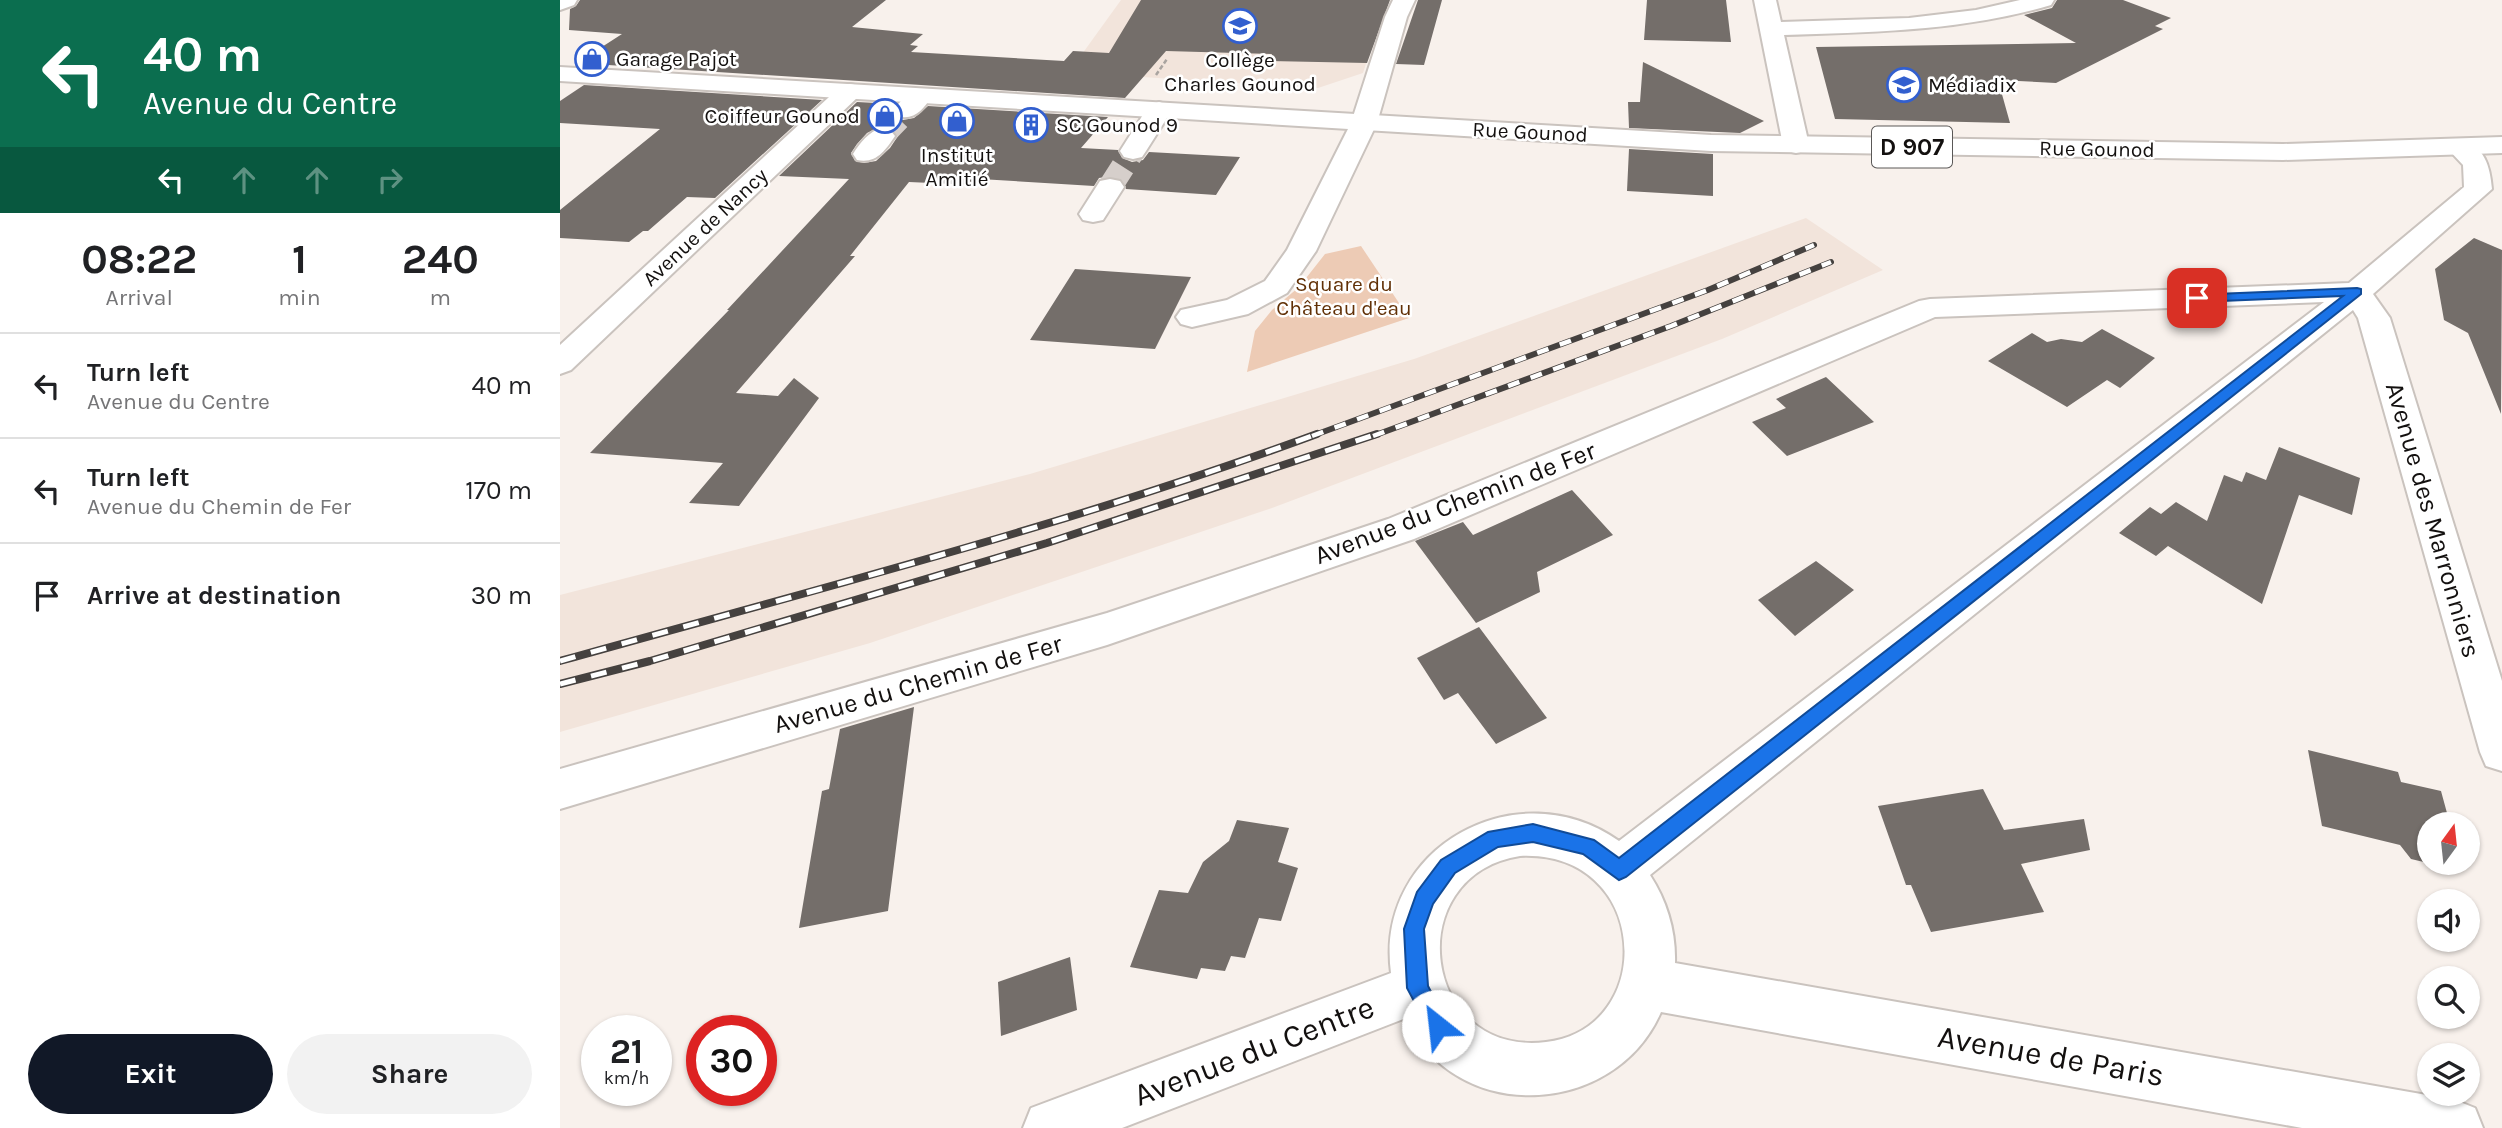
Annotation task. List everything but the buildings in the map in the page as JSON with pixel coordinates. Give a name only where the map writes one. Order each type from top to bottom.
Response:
[{"type":"street","points":[[560,4],[566,0]]},
{"type":"street","points":[[1192,317],[1237,307],[1276,287],[1301,251],[1364,123],[1396,17],[1404,0]]},
{"type":"street","points":[[1765,0],[1796,145]]},
{"type":"street","points":[[1772,29],[1939,24],[2007,13],[2043,0]]},
{"type":"street","name":"Rue Gounod","points":[[560,74],[850,91],[913,103],[1159,110],[1711,143],[2283,152],[2502,145]]},
{"type":"street","name":"Avenue de Nancy","points":[[560,363],[850,91]]},
{"type":"street","points":[[1133,151],[1159,110]]},
{"type":"street","points":[[1619,870],[2357,292],[2478,189],[2476,163],[2460,148]]},
{"type":"street","points":[[1093,214],[1110,187]]},
{"type":"street","name":"Avenue des Marronniers","points":[[2357,292],[2374,318],[2502,752]]},
{"type":"street","name":"Avenue du Chemin de Fer","points":[[560,789],[1107,629],[1401,529],[1930,308],[2357,292]]},
{"type":"street","points":[[1533,833],[1588,847],[1619,870],[1638,896],[1650,935],[1647,984],[1636,1010],[1608,1044],[1570,1065],[1512,1069],[1470,1053],[1438,1026],[1418,988],[1414,929],[1424,899],[1448,866],[1495,838],[1533,833]]},
{"type":"street","name":"Avenue de Paris","points":[[1647,984],[2455,1128]]},
{"type":"street","name":"Avenue du Centre","points":[[1051,1128],[1418,988]]},
{"type":"shaded area","name":"Collège Charles Gounod","points":[[1121,0],[1386,0],[1363,73],[1318,88],[1142,77],[1077,61]]},
{"type":"shaded area","points":[[1806,218],[1883,270],[1722,339],[1272,508],[870,643],[560,732],[560,595],[1030,474],[1414,359]]},
{"type":"green space","name":"Square du Château d'eau","points":[[1361,246],[1409,318],[1247,372],[1255,331],[1272,310],[1299,287],[1325,254]]},
{"type":"tunnel","points":[[882,136],[906,111]]},
{"type":"tunnel","points":[[1110,187],[1133,151]]},
{"type":"railway","points":[[1312,436],[1708,290],[1814,245]]},
{"type":"railway","points":[[1373,436],[1671,326],[1831,262]]},
{"type":"railway","points":[[560,661],[1036,527],[1224,467],[1317,434]]},
{"type":"railway","points":[[560,684],[650,661],[1047,543],[1377,434]]},
{"type":"place","name":"Collège Charles Gounod","points":[[1240,26]]},
{"type":"place","name":"Garage Pajot","points":[[592,59]]},
{"type":"place","name":"Médiadix","points":[[1904,85]]},
{"type":"place","name":"Coiffeur Gounod","points":[[885,116]]},
{"type":"place","name":"Institut Amitié","points":[[957,121]]},
{"type":"place","name":"SC Gounod 9","points":[[1031,125]]},
{"type":"route","points":[[1438,1026],[1418,988],[1414,929],[1424,899],[1448,866],[1495,838],[1533,833],[1588,847],[1619,870],[2357,292],[2197,298]]}]
